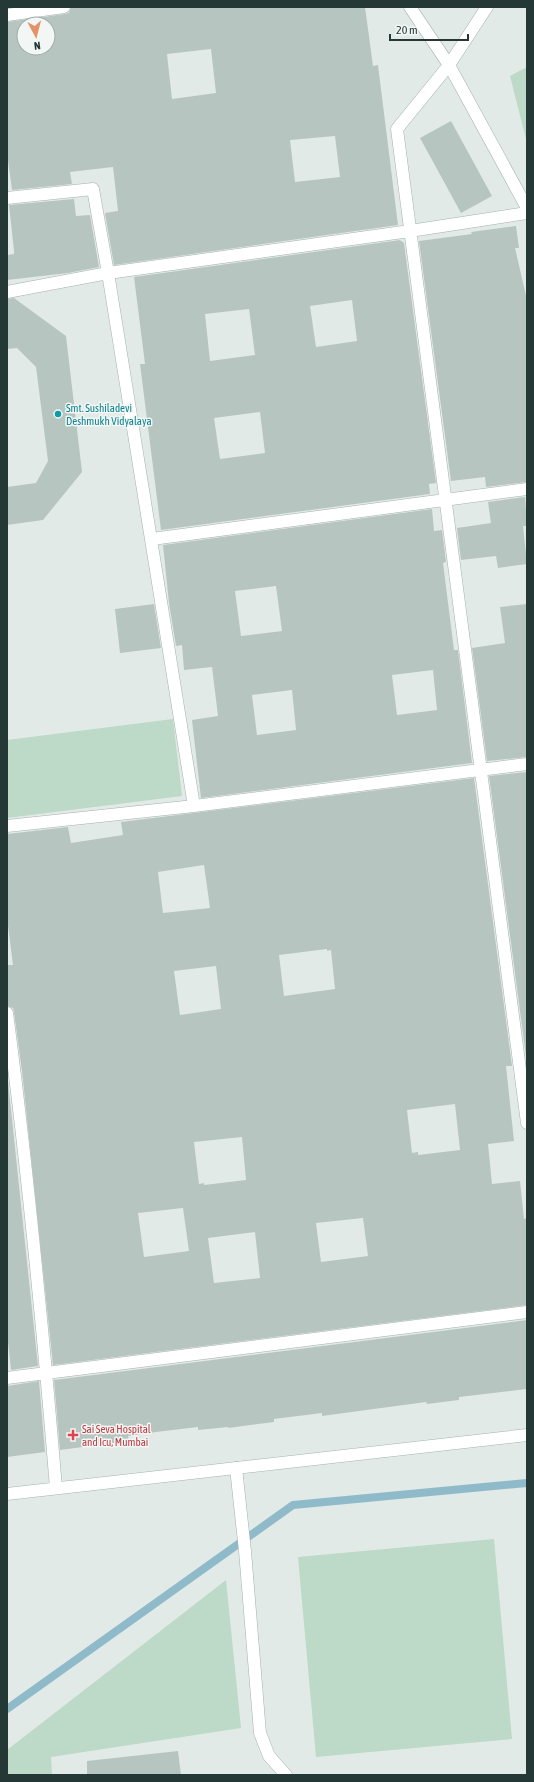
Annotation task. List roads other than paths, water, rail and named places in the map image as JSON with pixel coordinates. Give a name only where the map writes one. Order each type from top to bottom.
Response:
[{"type":"street","points":[[7,15],[64,7]]},
{"type":"street","points":[[410,7],[449,65],[527,208]]},
{"type":"street","points":[[487,7],[449,65],[397,129],[481,770],[521,1034],[527,1122]]},
{"type":"street","points":[[7,198],[93,189],[152,539],[194,806]]},
{"type":"street","points":[[7,292],[108,273],[410,231],[527,213]]},
{"type":"street","points":[[152,539],[527,489]]},
{"type":"street","points":[[7,826],[194,806],[527,764]]},
{"type":"street","points":[[7,1013],[13,1105],[44,1333],[56,1488]]},
{"type":"street","points":[[7,1378],[527,1312]]},
{"type":"street","points":[[7,1494],[527,1435]]},
{"type":"street","points":[[236,1468],[245,1551],[260,1733],[269,1756],[286,1775]]},
{"type":"waterway","points":[[7,1709],[293,1505],[527,1483]]},
{"type":"place","name":"Smt. Sushiladevi Deshmukh Vidyalaya","points":[[58,414]]},
{"type":"place","name":"Sai Seva Hospital and Icu, Mumbai","points":[[73,1435]]}]
